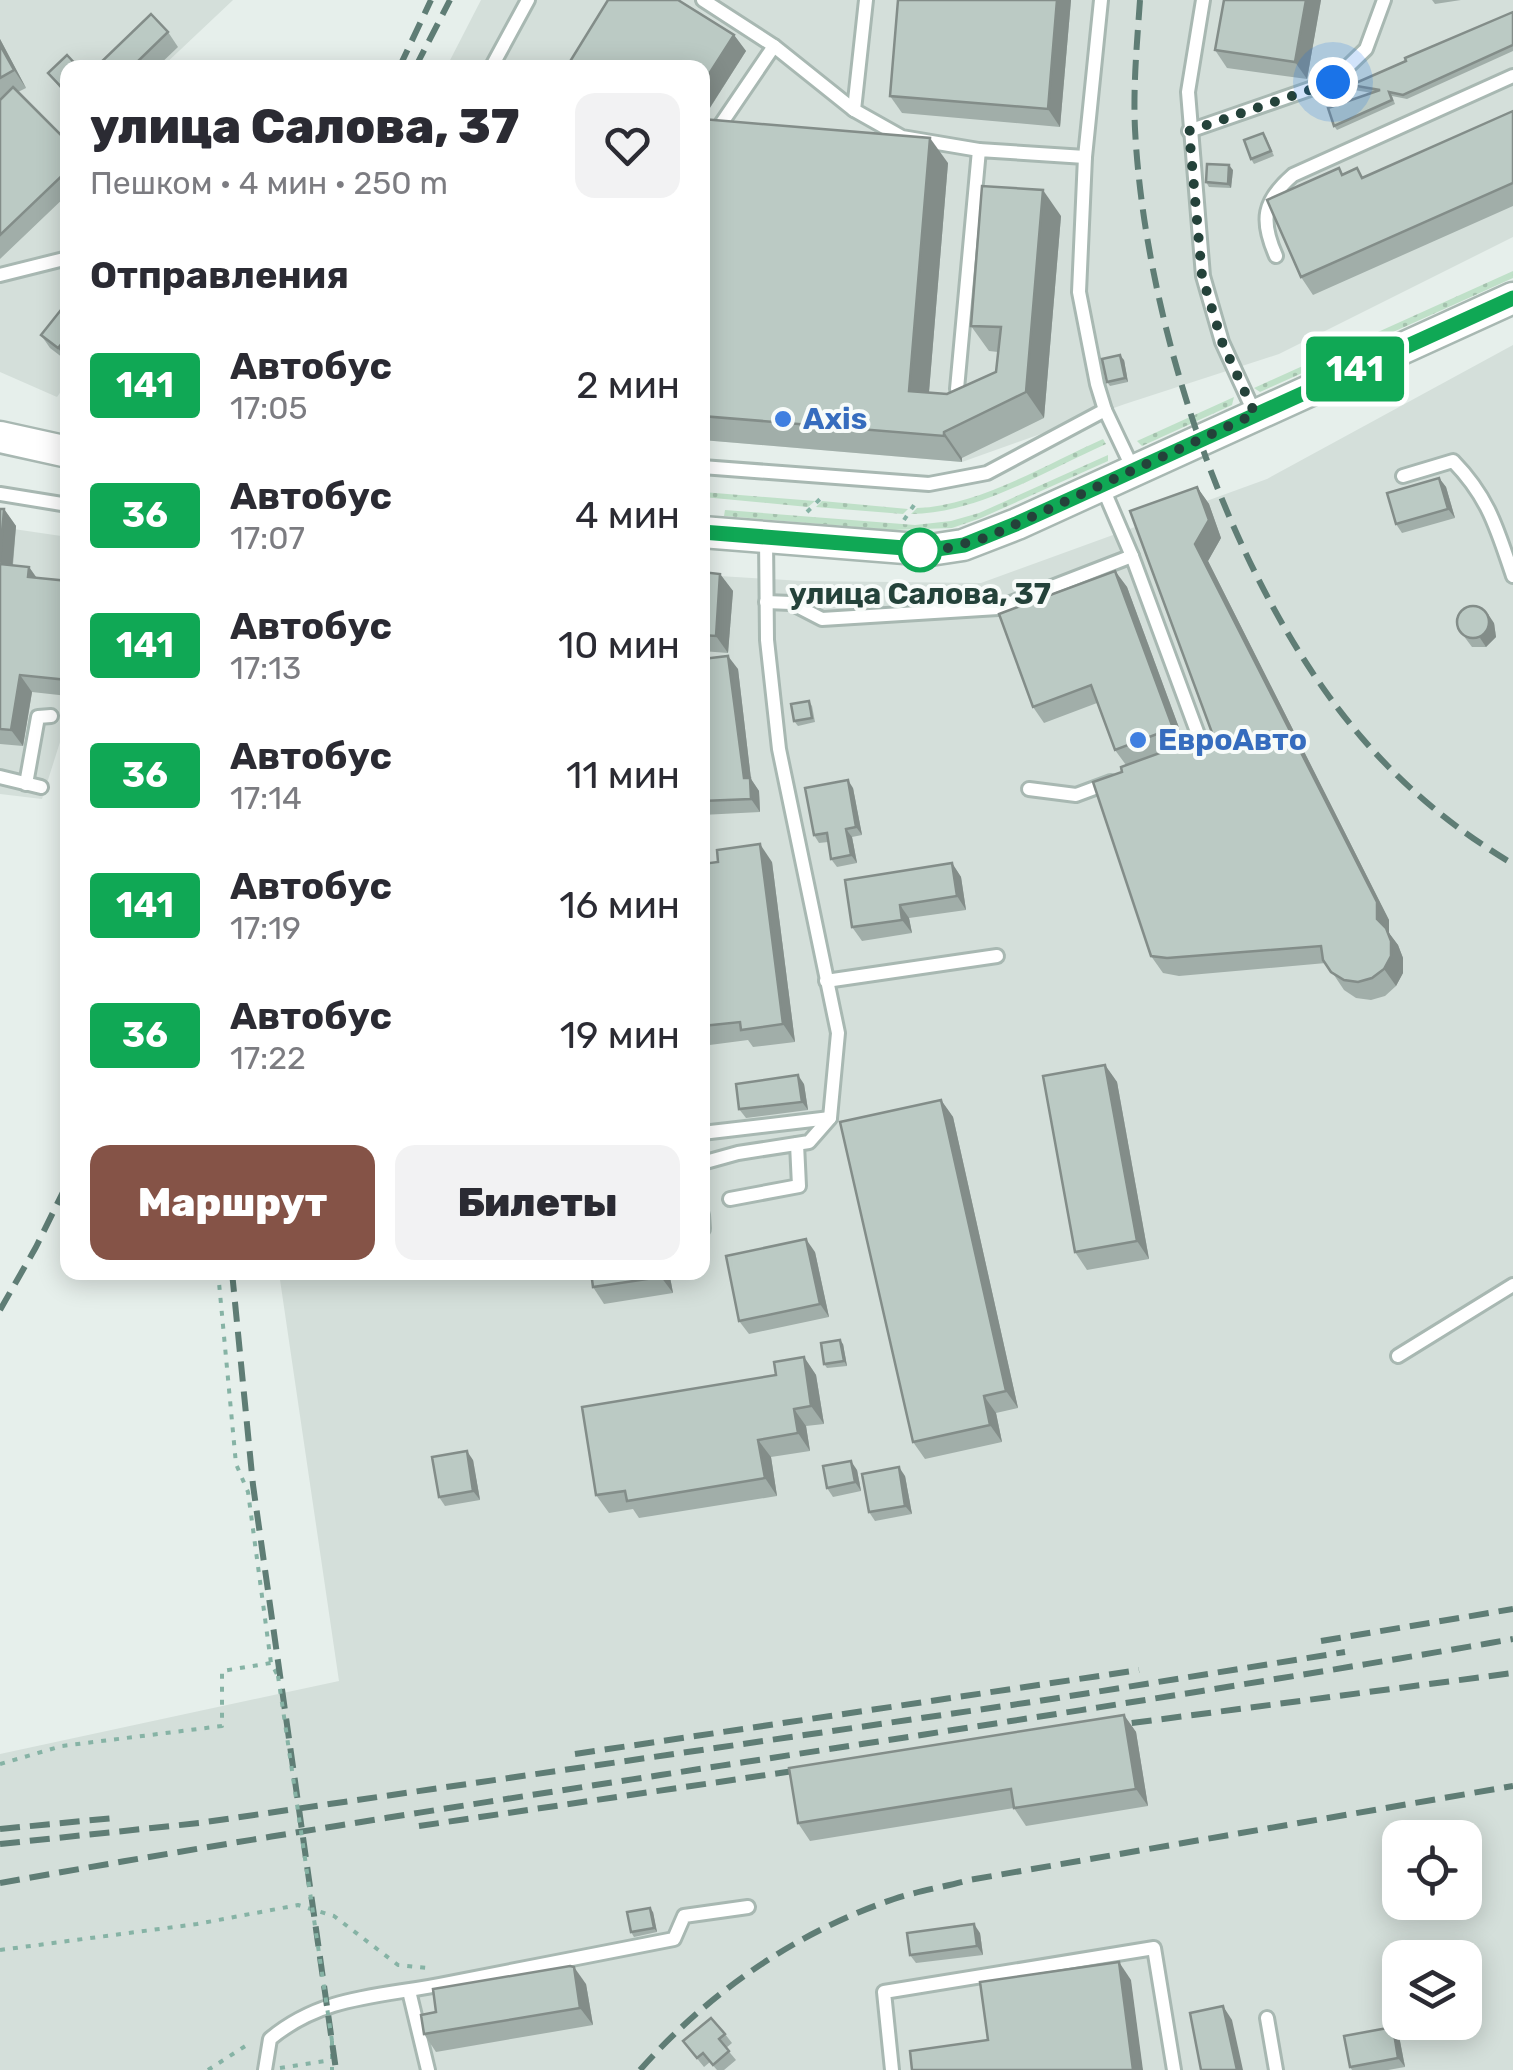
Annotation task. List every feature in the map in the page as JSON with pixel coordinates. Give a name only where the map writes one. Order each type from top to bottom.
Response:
[{"type":"street","points":[[710,533],[916,550],[948,548],[988,537],[1513,298]]},
{"type":"street","points":[[0,437],[60,450]]},
{"type":"lane","points":[[495,60],[528,0]]},
{"type":"lane","points":[[703,0],[774,46],[854,110],[902,137],[979,150],[1085,156]]},
{"type":"lane","points":[[854,110],[866,0]]},
{"type":"lane","points":[[1102,0],[1085,156],[1079,292],[1105,410],[1133,470]]},
{"type":"lane","points":[[1202,0],[1188,92],[1202,276],[1222,342],[1255,414]]},
{"type":"lane","points":[[1189,131],[1333,82],[1366,50],[1384,0]]},
{"type":"lane","points":[[710,140],[774,46]]},
{"type":"lane","points":[[1276,256],[1264,222],[1279,188],[1293,175],[1513,76]]},
{"type":"lane","points":[[957,389],[979,150]]},
{"type":"lane","points":[[0,275],[60,260]]},
{"type":"lane","points":[[710,468],[929,484],[958,481],[987,473],[1105,410]]},
{"type":"lane","points":[[1403,476],[1453,462],[1476,484],[1513,576]]},
{"type":"lane","points":[[1101,484],[1203,748],[1185,755]]},
{"type":"lane","points":[[0,494],[60,504]]},
{"type":"lane","points":[[710,1161],[809,1142],[830,1118],[838,1033],[779,749],[766,602],[766,538]]},
{"type":"lane","points":[[766,602],[790,604],[822,619],[998,608],[1132,556]]},
{"type":"lane","points":[[0,778],[34,785],[38,717],[51,716]]},
{"type":"lane","points":[[1029,790],[1076,795],[1130,775]]},
{"type":"lane","points":[[826,981],[998,956]]},
{"type":"lane","points":[[710,1133],[830,1118]]},
{"type":"lane","points":[[730,1200],[799,1186],[797,1144]]},
{"type":"lane","points":[[1398,1356],[1513,1284]]},
{"type":"lane","points":[[265,2070],[270,2039],[292,2020],[347,1998],[409,1992],[674,1939],[684,1916],[748,1907]]},
{"type":"lane","points":[[892,2070],[884,1992],[1154,1948],[1174,2070]]},
{"type":"lane","points":[[409,1992],[428,2070]]},
{"type":"lane","points":[[1267,2018],[1276,2070]]},
{"type":"path","points":[[219,1280],[236,1464],[248,1492],[271,1663],[278,1676],[332,2041],[332,2070]]},
{"type":"path","points":[[0,1764],[62,1746],[222,1726],[222,1671],[271,1663]]},
{"type":"path","points":[[0,1950],[197,1924],[298,1905],[334,1916],[398,1965],[428,1967],[460,1981]]},
{"type":"path","points":[[208,2070],[246,2044],[270,2039]]},
{"type":"path","points":[[280,2068],[331,2060]]},
{"type":"shaded area","points":[[0,0],[233,0],[169,60],[60,60],[60,393],[57,397],[0,372]]},
{"type":"shaded area","points":[[481,0],[1513,0],[1513,237],[1279,354],[962,462],[710,441],[710,60],[450,60]]},
{"type":"shaded area","points":[[1513,345],[1513,2070],[0,2070],[0,1754],[339,1681],[280,1280],[710,1280],[710,575],[802,581],[981,583],[1267,479]]},
{"type":"shaded area","points":[[0,527],[60,536],[60,742],[42,799],[0,794]]},
{"type":"green space","points":[[1513,271],[1513,278],[1260,392],[1254,388]]},
{"type":"green space","points":[[1234,397],[1232,405],[1142,446],[1137,441]]},
{"type":"green space","points":[[1103,439],[1106,444],[986,499],[911,514],[917,508],[988,492]]},
{"type":"green space","points":[[1108,455],[1108,461],[952,528],[892,530],[724,516],[725,510],[915,525],[951,521],[979,513]]},
{"type":"green space","points":[[710,493],[815,501],[808,507],[710,498]]},
{"type":"green space","points":[[822,501],[908,509],[903,514],[816,507]]},
{"type":"building","points":[[608,0],[678,0],[734,35],[710,72],[710,60],[571,60]]},
{"type":"building","points":[[898,0],[1057,0],[1048,109],[890,96]]},
{"type":"building","points":[[1224,0],[1306,0],[1295,62],[1215,50]]},
{"type":"building","points":[[1513,12],[1513,45],[1403,95],[1389,92],[1392,100],[1334,126],[1328,108],[1380,90],[1351,85]]},
{"type":"building","points":[[151,14],[168,32],[139,60],[103,60]]},
{"type":"building","points":[[0,45],[14,70],[0,78]]},
{"type":"building","points":[[60,62],[60,86],[48,73]]},
{"type":"building","points":[[13,87],[60,134],[60,178],[0,235],[0,100]]},
{"type":"building","points":[[1513,111],[1513,183],[1301,277],[1267,200],[1339,168],[1342,175],[1357,168],[1362,178]]},
{"type":"building","points":[[710,120],[930,138],[909,391],[947,394],[996,372],[1001,327],[971,326],[982,186],[1043,190],[1026,392],[944,432],[944,436],[710,417]]},
{"type":"building","points":[[1263,133],[1271,151],[1251,159],[1244,140]]},
{"type":"building","points":[[1207,164],[1229,165],[1228,184],[1206,182]]},
{"type":"building","points":[[60,311],[60,346],[58,348],[41,335]]},
{"type":"building","points":[[1120,355],[1125,378],[1107,382],[1102,359]]},
{"type":"building","points":[[1439,478],[1448,509],[1396,524],[1387,493]]},
{"type":"building","points":[[1197,487],[1209,520],[1195,544],[1377,902],[1377,919],[1391,941],[1391,956],[1384,969],[1372,978],[1344,980],[1331,972],[1323,960],[1321,946],[1151,956],[1093,782],[1122,772],[1121,767],[1214,738],[1130,511]]},
{"type":"building","points":[[0,509],[4,509],[0,562]]},
{"type":"building","points":[[0,564],[29,567],[28,577],[60,580],[60,679],[20,675],[11,730],[0,729]]},
{"type":"building","points":[[1115,571],[1173,728],[1115,750],[1091,685],[1033,707],[999,614]]},
{"type":"building","points":[[710,573],[720,574],[716,636],[710,636]]},
{"type":"building","points":[[1473,606],[1484,611],[1489,622],[1484,633],[1473,638],[1462,633],[1457,622],[1462,611]]},
{"type":"building","points":[[728,656],[744,778],[750,778],[751,799],[710,801],[710,658]]},
{"type":"building","points":[[809,701],[812,718],[794,721],[791,704]]},
{"type":"building","points":[[848,780],[856,827],[846,829],[851,855],[831,859],[827,833],[814,835],[805,788]]},
{"type":"building","points":[[760,844],[783,1024],[741,1030],[740,1022],[710,1025],[710,863],[718,862],[717,850]]},
{"type":"building","points":[[952,863],[957,896],[900,905],[902,920],[852,927],[845,880]]},
{"type":"building","points":[[1105,1065],[1137,1241],[1075,1252],[1043,1076]]},
{"type":"building","points":[[798,1075],[802,1102],[739,1109],[736,1084]]},
{"type":"building","points":[[941,1100],[1006,1391],[984,1396],[990,1425],[913,1442],[840,1122]]},
{"type":"building","points":[[806,1239],[820,1304],[739,1321],[726,1256]]},
{"type":"building","points":[[592,1280],[641,1280],[593,1287]]},
{"type":"building","points":[[840,1340],[844,1361],[824,1364],[821,1343]]},
{"type":"building","points":[[804,1357],[811,1406],[794,1409],[798,1433],[758,1440],[765,1478],[627,1501],[625,1491],[596,1495],[582,1407],[776,1375],[774,1362]]},
{"type":"building","points":[[467,1451],[473,1491],[439,1497],[432,1457]]},
{"type":"building","points":[[851,1461],[855,1482],[827,1488],[823,1466]]},
{"type":"building","points":[[899,1467],[905,1506],[869,1512],[862,1474]]},
{"type":"building","points":[[1124,1715],[1136,1789],[1014,1808],[1011,1789],[798,1823],[789,1768]]},
{"type":"building","points":[[650,1908],[654,1928],[631,1932],[627,1912]]},
{"type":"building","points":[[974,1924],[977,1946],[910,1955],[907,1933]]},
{"type":"building","points":[[1119,1962],[1133,2070],[912,2070],[910,2051],[988,2040],[980,1982]]},
{"type":"building","points":[[574,1967],[580,2008],[424,2034],[421,2015],[436,2012],[433,1989]]},
{"type":"building","points":[[1223,2006],[1237,2070],[1201,2070],[1190,2013]]},
{"type":"building","points":[[711,2018],[725,2034],[719,2039],[729,2051],[713,2065],[703,2053],[697,2058],[683,2041]]},
{"type":"building","points":[[1382,2029],[1382,2040],[1395,2040],[1398,2058],[1350,2067],[1344,2036]]},
{"type":"railway","points":[[403,60],[431,0]]},
{"type":"railway","points":[[419,60],[450,0]]},
{"type":"railway","points":[[1140,0],[1135,129],[1142,206],[1156,286],[1177,369],[1236,531],[1273,607],[1315,677],[1362,738],[1433,807],[1513,864]]},
{"type":"railway","points":[[0,1310],[60,1198]]},
{"type":"railway","points":[[233,1280],[253,1485],[336,2070]]},
{"type":"railway","points":[[1321,1641],[1513,1609]]},
{"type":"railway","points":[[0,1883],[378,1819],[1135,1702],[1513,1639]]},
{"type":"railway","points":[[0,1844],[199,1823],[1039,1701],[1345,1652]]},
{"type":"railway","points":[[575,1754],[1139,1670]]},
{"type":"railway","points":[[1102,1727],[1513,1673]]},
{"type":"railway","points":[[419,1826],[814,1768]]},
{"type":"railway","points":[[640,2070],[695,2015],[756,1968],[823,1929],[894,1899],[969,1880],[1513,1786]]},
{"type":"railway","points":[[0,1829],[114,1818]]},
{"type":"bus line","name":"141","points":[[710,533],[916,550],[964,545],[1513,298]]},
{"type":"place","name":"Axis","points":[[783,419]]},
{"type":"place","name":"улица Салова, 37","points":[[920,550]]},
{"type":"place","name":"ЕвроАвто","points":[[1138,740]]},
{"type":"route","points":[[920,550],[916,550],[948,548],[988,537],[1255,414],[1222,342],[1202,276],[1189,131],[1333,82]]}]
